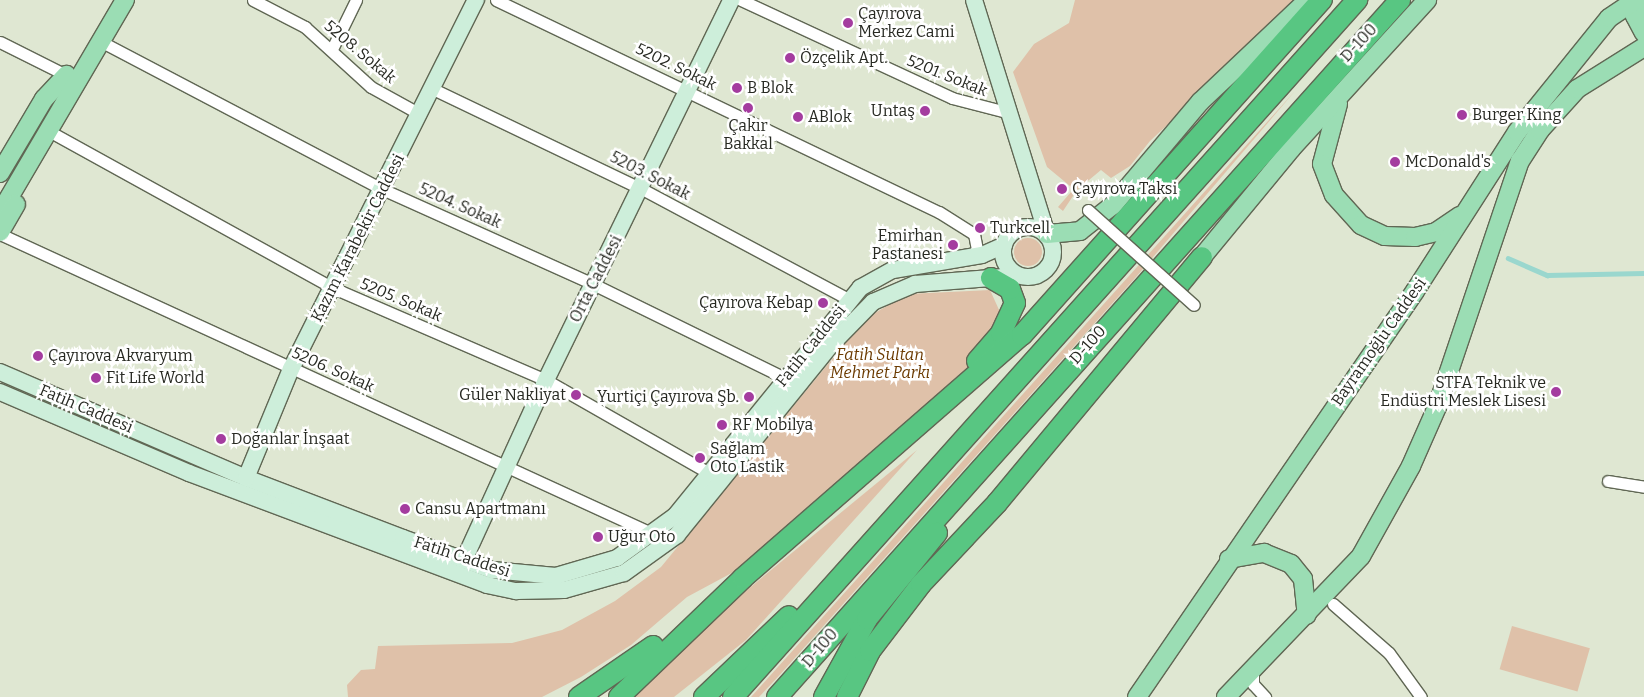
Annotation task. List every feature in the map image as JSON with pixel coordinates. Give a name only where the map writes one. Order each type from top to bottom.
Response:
[{"type":"highway","points":[[619,697],[743,578],[926,420],[1052,305],[1322,0]]},
{"type":"highway","name":"D-100","points":[[733,697],[844,570],[1357,0]]},
{"type":"highway","name":"D-100","points":[[778,695],[1400,0]]},
{"type":"highway","points":[[847,697],[870,651],[922,584],[997,503],[1202,257]]},
{"type":"highway","points":[[926,420],[1001,333],[1014,311],[1020,294],[1016,276]]},
{"type":"highway","points":[[991,278],[1015,296],[1014,311]]},
{"type":"highway","points":[[824,697],[855,637],[934,538],[978,470]]},
{"type":"highway","points":[[704,697],[844,570]]},
{"type":"highway","points":[[579,697],[743,578]]},
{"type":"main road","points":[[0,191],[66,75],[112,0]]},
{"type":"main road","points":[[0,213],[124,0]]},
{"type":"main road","points":[[1047,234],[1080,231],[1113,205],[1200,102],[1308,0]]},
{"type":"main road","points":[[1202,257],[1291,149],[1339,100],[1427,0]]},
{"type":"main road","points":[[1637,0],[1635,16],[1644,33]]},
{"type":"main road","name":"Bayramoğlu Caddesi","points":[[1137,697],[1546,95],[1609,18],[1637,0]]},
{"type":"main road","points":[[1226,697],[1307,615],[1361,556],[1411,466],[1437,406],[1520,161],[1540,130],[1577,89],[1644,47]]},
{"type":"main road","points":[[0,233],[56,135],[90,57]]},
{"type":"main road","points":[[0,173],[6,151],[44,99],[66,75]]},
{"type":"main road","points":[[1339,100],[1322,164],[1334,195],[1361,225],[1385,236],[1415,237],[1436,232],[1470,207]]},
{"type":"main road","points":[[1229,559],[1264,553],[1291,564],[1303,579],[1307,615]]},
{"type":"street","name":"5208. Sokak","points":[[253,0],[305,27],[332,49],[371,87],[420,114]]},
{"type":"street","points":[[332,49],[356,0]]},
{"type":"street","name":"Kazım Karabekir Caddesi","points":[[246,478],[291,369],[476,0]]},
{"type":"street","name":"5202. Sokak","points":[[496,0],[690,91],[970,229]]},
{"type":"street","name":"Orta Caddesi","points":[[464,560],[546,380],[690,91],[730,0]]},
{"type":"street","name":"5201. Sokak","points":[[741,0],[952,98],[1006,112]]},
{"type":"street","points":[[633,558],[684,528],[779,397],[863,310],[891,292],[932,281],[1016,276],[1033,277],[1047,269],[1053,253],[1029,186],[974,0]]},
{"type":"street","name":"5204. Sokak","points":[[100,40],[382,189],[593,284],[785,378]]},
{"type":"street","points":[[0,42],[66,75]]},
{"type":"street","name":"5203. Sokak","points":[[433,89],[642,189],[848,299]]},
{"type":"street","name":"5205. Sokak","points":[[56,135],[333,288],[546,380],[711,474]]},
{"type":"street","points":[[1016,276],[1003,259],[1003,243],[1026,210],[1029,186]]},
{"type":"street","points":[[1088,210],[1194,305]]},
{"type":"street","points":[[970,229],[985,250],[1003,243],[1030,227],[1047,234]]},
{"type":"street","points":[[967,257],[978,247],[970,229]]},
{"type":"street","name":"5206. Sokak","points":[[0,233],[291,369],[507,465],[653,534]]},
{"type":"street","name":"Fatih Caddesi","points":[[0,372],[246,478],[464,560],[501,572],[541,577],[601,573],[633,558],[653,534],[711,474],[779,397],[785,378],[805,368],[848,299],[869,281],[893,270],[967,257],[1003,243]]},
{"type":"street","points":[[0,392],[189,474],[487,585],[554,591],[601,573]]},
{"type":"street","points":[[1608,481],[1644,487]]},
{"type":"street","points":[[1333,604],[1389,653],[1421,697]]},
{"type":"street","points":[[1253,670],[1253,684],[1265,697]]},
{"type":"green space","points":[[1075,0],[1301,0],[1150,141],[1130,166],[1111,178],[1101,170],[1077,190],[1063,211],[1058,207],[1071,192],[1070,186],[1047,167],[1013,72],[1034,44],[1069,23]]},
{"type":"green space","points":[[1295,91],[1136,277],[776,679],[759,697],[751,697]]},
{"type":"green space","points":[[1028,238],[1038,242],[1042,252],[1038,262],[1028,266],[1018,262],[1014,252],[1018,242]]},
{"type":"green space","name":"Fatih Sultan Mehmet Parkı","points":[[990,290],[1000,312],[978,358],[942,397],[754,561],[687,597],[631,645],[581,677],[542,697],[348,697],[347,685],[361,670],[375,669],[378,646],[512,643],[562,630],[615,601],[661,567],[866,318],[908,294]]},
{"type":"green space","points":[[917,450],[746,640],[674,697],[633,697],[708,622]]},
{"type":"green space","points":[[1512,626],[1590,648],[1577,692],[1500,669]]},
{"type":"waterway","points":[[1508,258],[1547,275],[1644,273]]},
{"type":"place","name":"Çayırova Merkez Cami","points":[[848,23]]},
{"type":"place","name":"Özçelik Apt.","points":[[790,58]]},
{"type":"place","name":"B Blok","points":[[737,88]]},
{"type":"place","name":"Çakır Bakkal","points":[[748,108]]},
{"type":"place","name":"Untaş","points":[[925,111]]},
{"type":"place","name":"Burger King","points":[[1462,115]]},
{"type":"place","name":"ABlok","points":[[798,117]]},
{"type":"place","name":"McDonald's","points":[[1395,162]]},
{"type":"place","name":"Çayırova Taksi","points":[[1062,189]]},
{"type":"place","name":"Turkcell","points":[[980,228]]},
{"type":"place","name":"Emirhan Pastanesi","points":[[953,245]]},
{"type":"place","name":"Çayırova Kebap","points":[[823,303]]},
{"type":"place","name":"Çayırova Akvaryum","points":[[38,356]]},
{"type":"place","name":"Fit Life World","points":[[96,378]]},
{"type":"place","name":"STFA Teknik ve Endüstri Meslek Lisesi","points":[[1556,392]]},
{"type":"place","name":"Güler Nakliyat","points":[[576,395]]},
{"type":"place","name":"Yurtiçi Çayırova Şb.","points":[[749,397]]},
{"type":"place","name":"RF Mobilya","points":[[722,425]]},
{"type":"place","name":"Doğanlar İnşaat","points":[[221,439]]},
{"type":"place","name":"Sağlam Oto Lastik","points":[[700,458]]},
{"type":"place","name":"Cansu Apartmanı","points":[[405,509]]},
{"type":"place","name":"Uğur Oto","points":[[598,537]]}]
